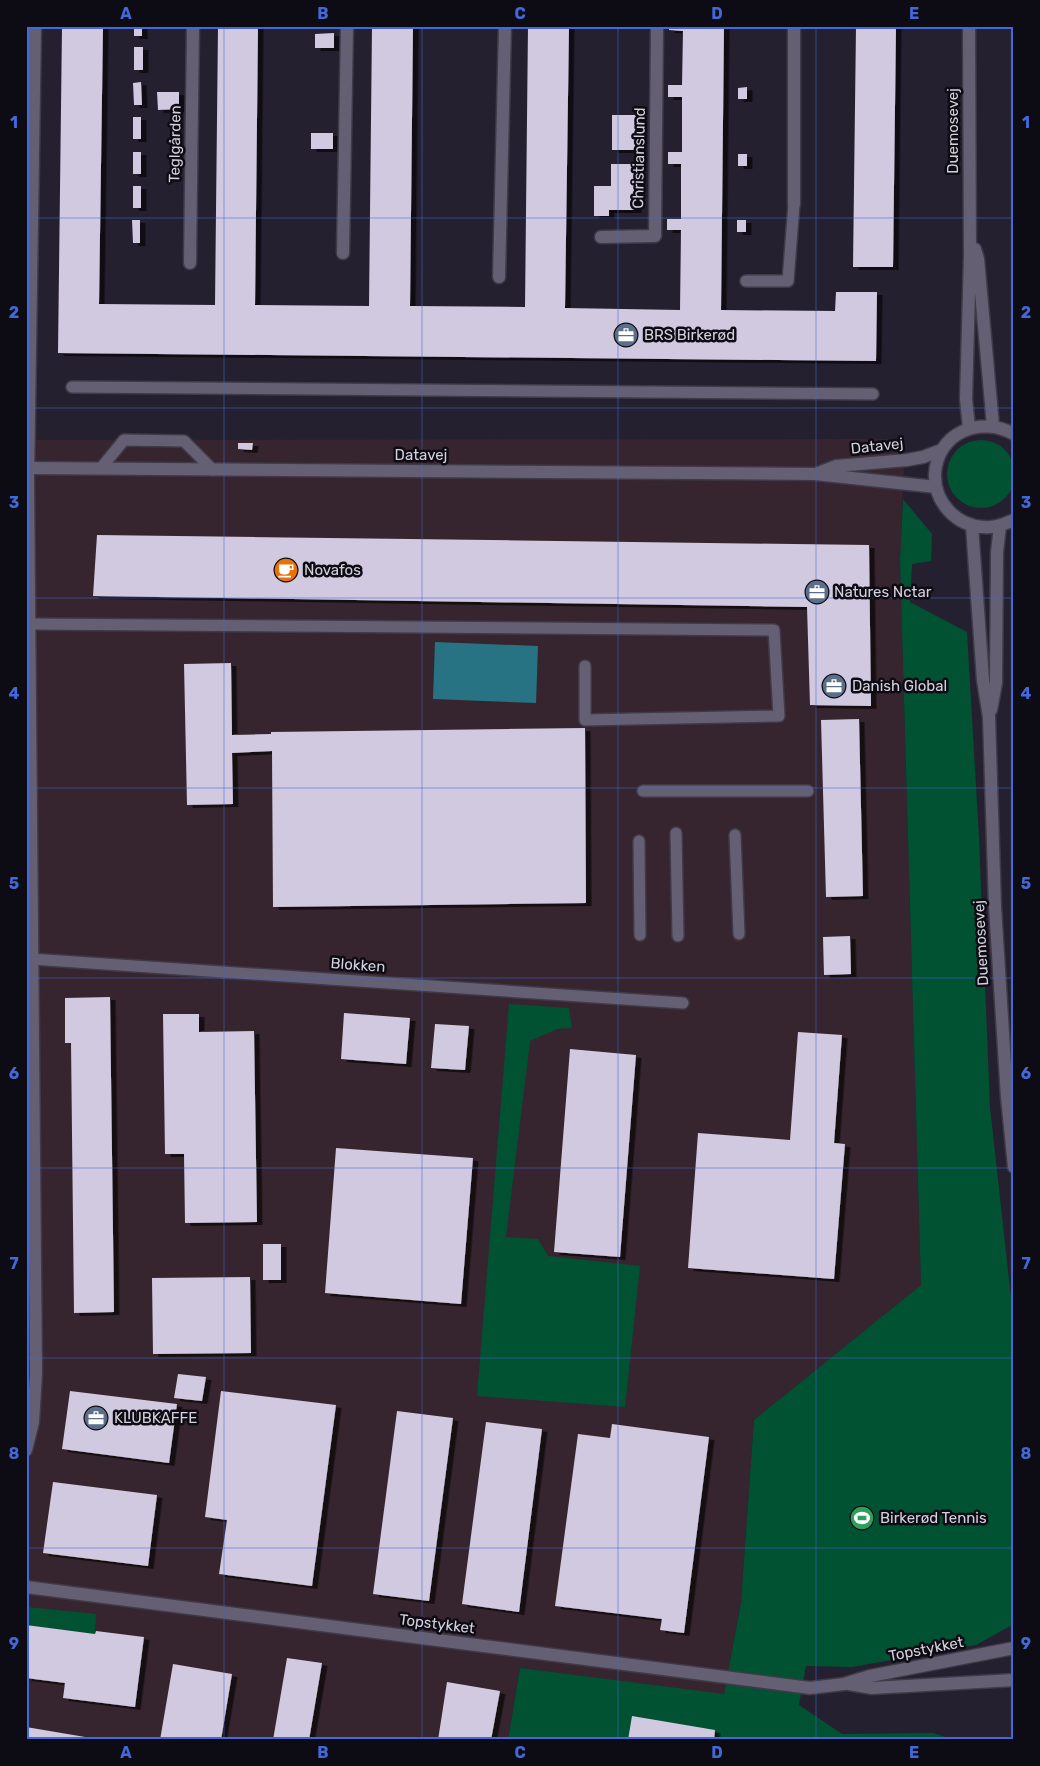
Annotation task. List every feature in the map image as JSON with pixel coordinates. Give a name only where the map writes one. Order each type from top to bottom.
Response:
[{"type":"street","points":[[26,1450],[33,1422],[31,1374],[29,1035],[31,959],[28,791],[29,624],[27,468],[35,26]]},
{"type":"street","name":"Teglgården","points":[[190,263],[193,26]]},
{"type":"street","points":[[343,253],[347,26]]},
{"type":"street","points":[[499,277],[504,26]]},
{"type":"street","name":"Christianslund","points":[[601,237],[655,236],[657,26]]},
{"type":"street","points":[[794,26],[794,204]]},
{"type":"street","name":"Duemosevej","points":[[968,428],[966,399],[970,256],[969,26]]},
{"type":"street","name":"Duemosevej","points":[[970,235],[978,259],[993,426]]},
{"type":"street","points":[[1014,434],[1004,428],[993,426],[981,425],[968,428],[951,439],[942,450],[935,474],[936,487],[945,507],[962,521],[972,526],[986,528],[1000,526],[1014,520]]},
{"type":"street","name":"Datavej","points":[[815,474],[836,466],[907,460],[923,457],[942,450]]},
{"type":"street","name":"Datavej","points":[[27,468],[815,474],[936,487]]},
{"type":"street","name":"Duemosevej","points":[[972,526],[983,680],[990,717],[995,907],[1007,1097],[1014,1167]]},
{"type":"street","name":"Duemosevej","points":[[990,717],[996,683],[997,552],[1000,526]]},
{"type":"street","name":"Topstykket","points":[[26,1587],[810,1688],[844,1684],[870,1676],[1014,1648]]},
{"type":"street","name":"Topstykket","points":[[844,1684],[872,1688],[1014,1680]]},
{"type":"lane","points":[[746,281],[788,280],[794,204]]},
{"type":"lane","points":[[72,387],[873,394]]},
{"type":"lane","points":[[101,468],[124,440],[184,441],[213,470]]},
{"type":"lane","points":[[29,624],[774,630],[778,716],[584,720],[584,666]]},
{"type":"lane","points":[[643,791],[808,791]]},
{"type":"lane","points":[[676,832],[678,936]]},
{"type":"lane","points":[[735,835],[739,934]]},
{"type":"lane","points":[[639,841],[640,935]]},
{"type":"lane","name":"Blokken","points":[[31,959],[683,1003]]},
{"type":"shaded area","points":[[905,439],[900,560],[921,1285],[754,1420],[741,1600],[724,1695],[520,1668],[508,1740],[26,1740],[26,440]]},
{"type":"green space","points":[[981,440],[994,443],[1005,450],[1012,461],[1015,474],[1012,487],[1005,498],[994,505],[981,508],[968,505],[957,498],[950,487],[947,474],[950,461],[957,450],[968,443]]},
{"type":"green space","points":[[903,499],[932,534],[931,561],[912,564],[910,602],[967,632],[979,838],[990,1107],[1014,1325],[1014,1624],[976,1645],[852,1667],[806,1666],[799,1705],[842,1734],[933,1733],[955,1740],[508,1740],[520,1668],[724,1694],[741,1602],[754,1420],[921,1285],[900,560]]},
{"type":"green space","points":[[509,1004],[569,1008],[572,1028],[557,1029],[530,1041],[506,1237],[538,1239],[548,1256],[640,1266],[625,1407],[477,1396]]},
{"type":"green space","points":[[26,1607],[96,1614],[95,1634],[26,1625]]},
{"type":"water","points":[[435,642],[538,646],[536,703],[433,699]]},
{"type":"building","points":[[62,26],[103,26],[99,304],[215,305],[218,26],[258,26],[255,305],[369,306],[372,26],[413,26],[410,306],[525,307],[528,26],[569,26],[565,308],[680,310],[681,230],[667,230],[667,219],[681,219],[681,164],[668,164],[668,152],[682,152],[682,97],[668,97],[668,85],[682,85],[683,31],[669,30],[669,26],[724,26],[721,310],[835,311],[836,292],[877,292],[876,361],[58,353]]},
{"type":"building","points":[[134,26],[142,26],[142,36],[134,36]]},
{"type":"building","points":[[856,26],[896,26],[893,267],[853,267]]},
{"type":"building","points":[[334,33],[334,48],[315,48],[315,34]]},
{"type":"building","points":[[134,47],[143,47],[143,70],[134,70]]},
{"type":"building","points":[[141,82],[142,105],[134,105],[133,83]]},
{"type":"building","points":[[747,87],[747,99],[738,99],[738,88]]},
{"type":"building","points":[[157,92],[179,92],[179,109],[158,110]]},
{"type":"building","points":[[612,115],[637,115],[636,150],[612,150]]},
{"type":"building","points":[[133,117],[141,117],[141,139],[133,139]]},
{"type":"building","points":[[311,133],[333,133],[333,149],[311,149]]},
{"type":"building","points":[[133,152],[141,152],[141,174],[133,174]]},
{"type":"building","points":[[738,154],[747,154],[747,166],[738,166]]},
{"type":"building","points":[[611,164],[636,164],[636,210],[609,210],[609,216],[594,216],[594,186],[611,186]]},
{"type":"building","points":[[133,186],[141,186],[141,208],[133,208]]},
{"type":"building","points":[[132,220],[140,220],[140,243],[133,243]]},
{"type":"building","points":[[737,220],[746,220],[746,232],[737,232]]},
{"type":"building","points":[[238,443],[253,443],[252,450],[238,449]]},
{"type":"building","points":[[97,535],[869,545],[871,706],[810,705],[807,607],[93,596]]},
{"type":"building","points":[[231,663],[232,735],[271,734],[271,732],[585,728],[586,903],[273,907],[272,751],[232,753],[233,804],[187,805],[184,664]]},
{"type":"building","points":[[859,719],[863,896],[826,897],[821,720]]},
{"type":"building","points":[[850,936],[851,974],[824,975],[823,937]]},
{"type":"building","points":[[110,997],[114,1312],[74,1313],[71,1043],[65,1043],[65,998]]},
{"type":"building","points":[[344,1013],[410,1018],[406,1064],[341,1059]]},
{"type":"building","points":[[163,1014],[199,1014],[199,1032],[254,1031],[257,1222],[185,1223],[184,1154],[165,1154]]},
{"type":"building","points":[[435,1024],[469,1026],[465,1070],[431,1068]]},
{"type":"building","points":[[798,1032],[842,1035],[834,1143],[845,1144],[834,1279],[688,1268],[698,1133],[790,1140]]},
{"type":"building","points":[[570,1049],[636,1055],[620,1257],[554,1252]]},
{"type":"building","points":[[336,1148],[473,1158],[461,1304],[325,1293]]},
{"type":"building","points":[[263,1244],[281,1244],[281,1280],[263,1280]]},
{"type":"building","points":[[250,1277],[251,1353],[153,1354],[152,1278]]},
{"type":"building","points":[[178,1374],[206,1377],[202,1401],[174,1398]]},
{"type":"building","points":[[70,1391],[177,1404],[169,1463],[62,1449]]},
{"type":"building","points":[[221,1391],[336,1405],[312,1586],[219,1574],[227,1520],[205,1517]]},
{"type":"building","points":[[397,1411],[453,1418],[429,1601],[373,1594]]},
{"type":"building","points":[[486,1422],[542,1429],[519,1612],[462,1604]]},
{"type":"building","points":[[612,1424],[709,1437],[684,1633],[660,1630],[662,1619],[555,1606],[578,1434],[610,1438]]},
{"type":"building","points":[[53,1482],[157,1495],[148,1566],[43,1553]]},
{"type":"building","points":[[26,1625],[95,1634],[96,1631],[144,1637],[135,1707],[63,1698],[65,1683],[26,1678]]},
{"type":"building","points":[[287,1658],[322,1663],[309,1740],[273,1740]]},
{"type":"building","points":[[173,1664],[232,1674],[221,1740],[160,1740]]},
{"type":"building","points":[[447,1682],[500,1691],[491,1740],[438,1740]]},
{"type":"building","points":[[632,1716],[715,1730],[714,1740],[628,1740]]},
{"type":"building","points":[[26,1727],[97,1739],[97,1740],[26,1740]]},
{"type":"place","name":"BRS Birkerød","points":[[626,335]]},
{"type":"place","name":"Novafos","points":[[286,570]]},
{"type":"place","name":"Natures Nctar","points":[[817,592]]},
{"type":"place","name":"Danish Global","points":[[834,686]]},
{"type":"place","name":"KLUBKAFFE","points":[[96,1418]]},
{"type":"place","name":"Birkerød Tennis","points":[[862,1518]]}]
